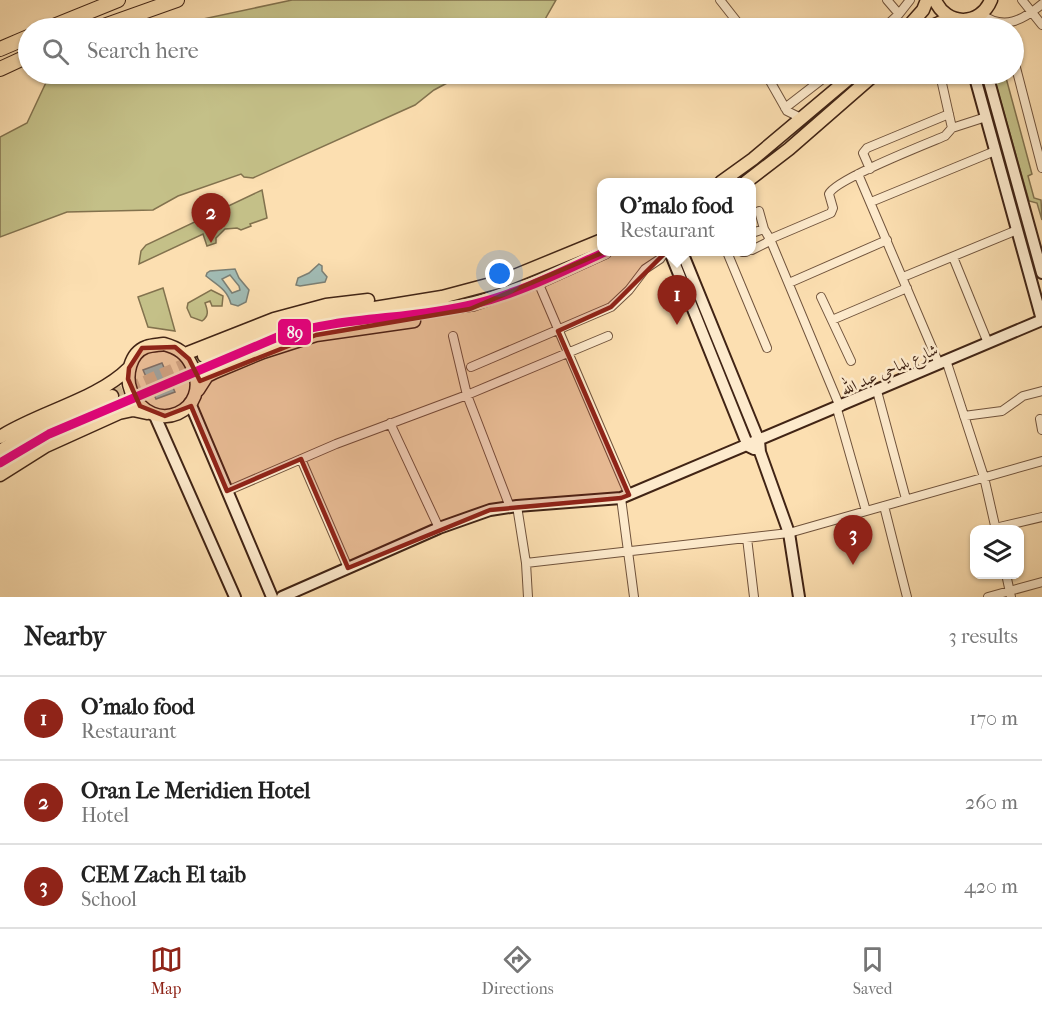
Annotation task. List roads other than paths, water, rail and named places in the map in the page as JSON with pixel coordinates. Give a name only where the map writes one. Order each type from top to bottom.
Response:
[{"type":"highway","points":[[73,18],[108,0]]},
{"type":"highway","points":[[75,18],[118,0]]},
{"type":"highway","points":[[114,18],[158,0]]},
{"type":"highway","points":[[126,18],[177,0]]},
{"type":"highway","points":[[0,49],[18,41]]},
{"type":"highway","points":[[0,69],[18,61]]},
{"type":"main road","points":[[915,18],[927,0]]},
{"type":"main road","points":[[935,0],[939,8],[950,18]]},
{"type":"main road","points":[[974,18],[981,14],[991,0]]},
{"type":"main road","points":[[980,18],[981,14]]},
{"type":"main road","points":[[728,178],[842,84]]},
{"type":"main road","points":[[752,178],[864,84]]},
{"type":"main road","points":[[977,84],[1042,320]]},
{"type":"main road","points":[[990,84],[1042,273]]},
{"type":"main road","points":[[492,299],[456,308],[337,322],[306,328],[206,361],[264,332],[313,318],[441,297],[502,281],[597,242]]},
{"type":"main road","points":[[0,476],[46,446],[119,412],[133,410],[152,414],[176,414],[190,403],[207,376],[291,342],[342,330],[448,316],[538,282],[597,256]]},
{"type":"main road","points":[[672,256],[756,446]]},
{"type":"main road","points":[[684,256],[789,533],[799,597]]},
{"type":"main road","points":[[185,354],[263,322],[309,309],[362,301],[441,297]]},
{"type":"main road","name":"شارع بلماحي عبد الله","points":[[282,597],[439,528],[490,510],[625,497],[756,446],[1042,320]]},
{"type":"main road","points":[[0,437],[26,421],[113,383],[129,368],[134,357],[142,348],[148,346],[164,344],[175,347],[185,354],[194,369],[198,390]]},
{"type":"main road","points":[[129,368],[129,386],[135,400],[152,414],[235,597]]},
{"type":"main road","points":[[0,451],[44,425],[114,400],[0,463]]},
{"type":"main road","points":[[190,403],[272,597]]},
{"type":"street","points":[[720,0],[734,18]]},
{"type":"street","points":[[887,0],[899,14]]},
{"type":"street","points":[[895,18],[910,0]]},
{"type":"street","points":[[1022,0],[1042,25]]},
{"type":"street","points":[[1021,18],[1042,4]]},
{"type":"street","points":[[981,14],[986,18]]},
{"type":"street","points":[[772,84],[787,111],[801,118]]},
{"type":"street","points":[[785,108],[817,84]]},
{"type":"street","points":[[942,84],[952,128]]},
{"type":"street","points":[[1020,84],[1041,163]]},
{"type":"street","points":[[870,169],[863,153],[867,148],[949,114]]},
{"type":"street","points":[[756,248],[770,239],[831,213],[833,208],[830,191],[858,174],[945,136],[952,128],[986,117]]},
{"type":"street","points":[[871,202],[995,151]]},
{"type":"street","points":[[858,174],[907,288],[943,362],[984,477],[995,525]]},
{"type":"street","points":[[759,211],[764,229],[789,283],[838,408],[866,511]]},
{"type":"street","points":[[756,232],[764,229]]},
{"type":"street","points":[[903,277],[1017,231]]},
{"type":"street","points":[[789,283],[887,240]]},
{"type":"street","points":[[471,367],[611,308],[645,269],[662,256]]},
{"type":"street","points":[[729,256],[767,348]]},
{"type":"street","points":[[953,257],[988,343]]},
{"type":"street","points":[[538,282],[625,497],[634,597]]},
{"type":"street","points":[[832,320],[907,288]]},
{"type":"street","points":[[821,297],[851,361]]},
{"type":"street","points":[[453,336],[467,395],[514,507],[526,563],[528,597]]},
{"type":"street","points":[[227,491],[300,459],[467,395],[608,336]]},
{"type":"street","points":[[877,391],[906,499]]},
{"type":"street","points":[[964,416],[1002,411],[1023,396],[1042,391]]},
{"type":"street","points":[[1040,419],[1042,430]]},
{"type":"street","points":[[390,423],[439,528]]},
{"type":"street","points":[[300,459],[348,568]]},
{"type":"street","points":[[526,563],[789,533],[1042,460]]},
{"type":"street","points":[[884,506],[907,597]]},
{"type":"street","points":[[1011,525],[1042,517]]},
{"type":"street","points":[[747,538],[754,597]]},
{"type":"street","points":[[1007,579],[1010,594]]},
{"type":"street","points":[[988,597],[1010,594],[1042,582]]},
{"type":"water","points":[[319,264],[327,277],[325,282],[296,285],[298,278],[309,273]]},
{"type":"water","points":[[235,269],[249,290],[246,302],[238,306],[231,304],[224,291],[206,276],[210,271]],"holes":[[[230,275],[240,290],[232,293],[222,279]]]},
{"type":"water","points":[[162,363],[175,392],[156,399],[143,370]]},
{"type":"tunnel","points":[[112,396],[204,356]]},
{"type":"tunnel","points":[[115,405],[208,365]]},
{"type":"place","name":"Oran Le Meridien Hotel","points":[[211,243]]},
{"type":"place","name":"O'malo food","points":[[677,325]]},
{"type":"place","name":"CEM Zach El taib","points":[[853,565]]}]
